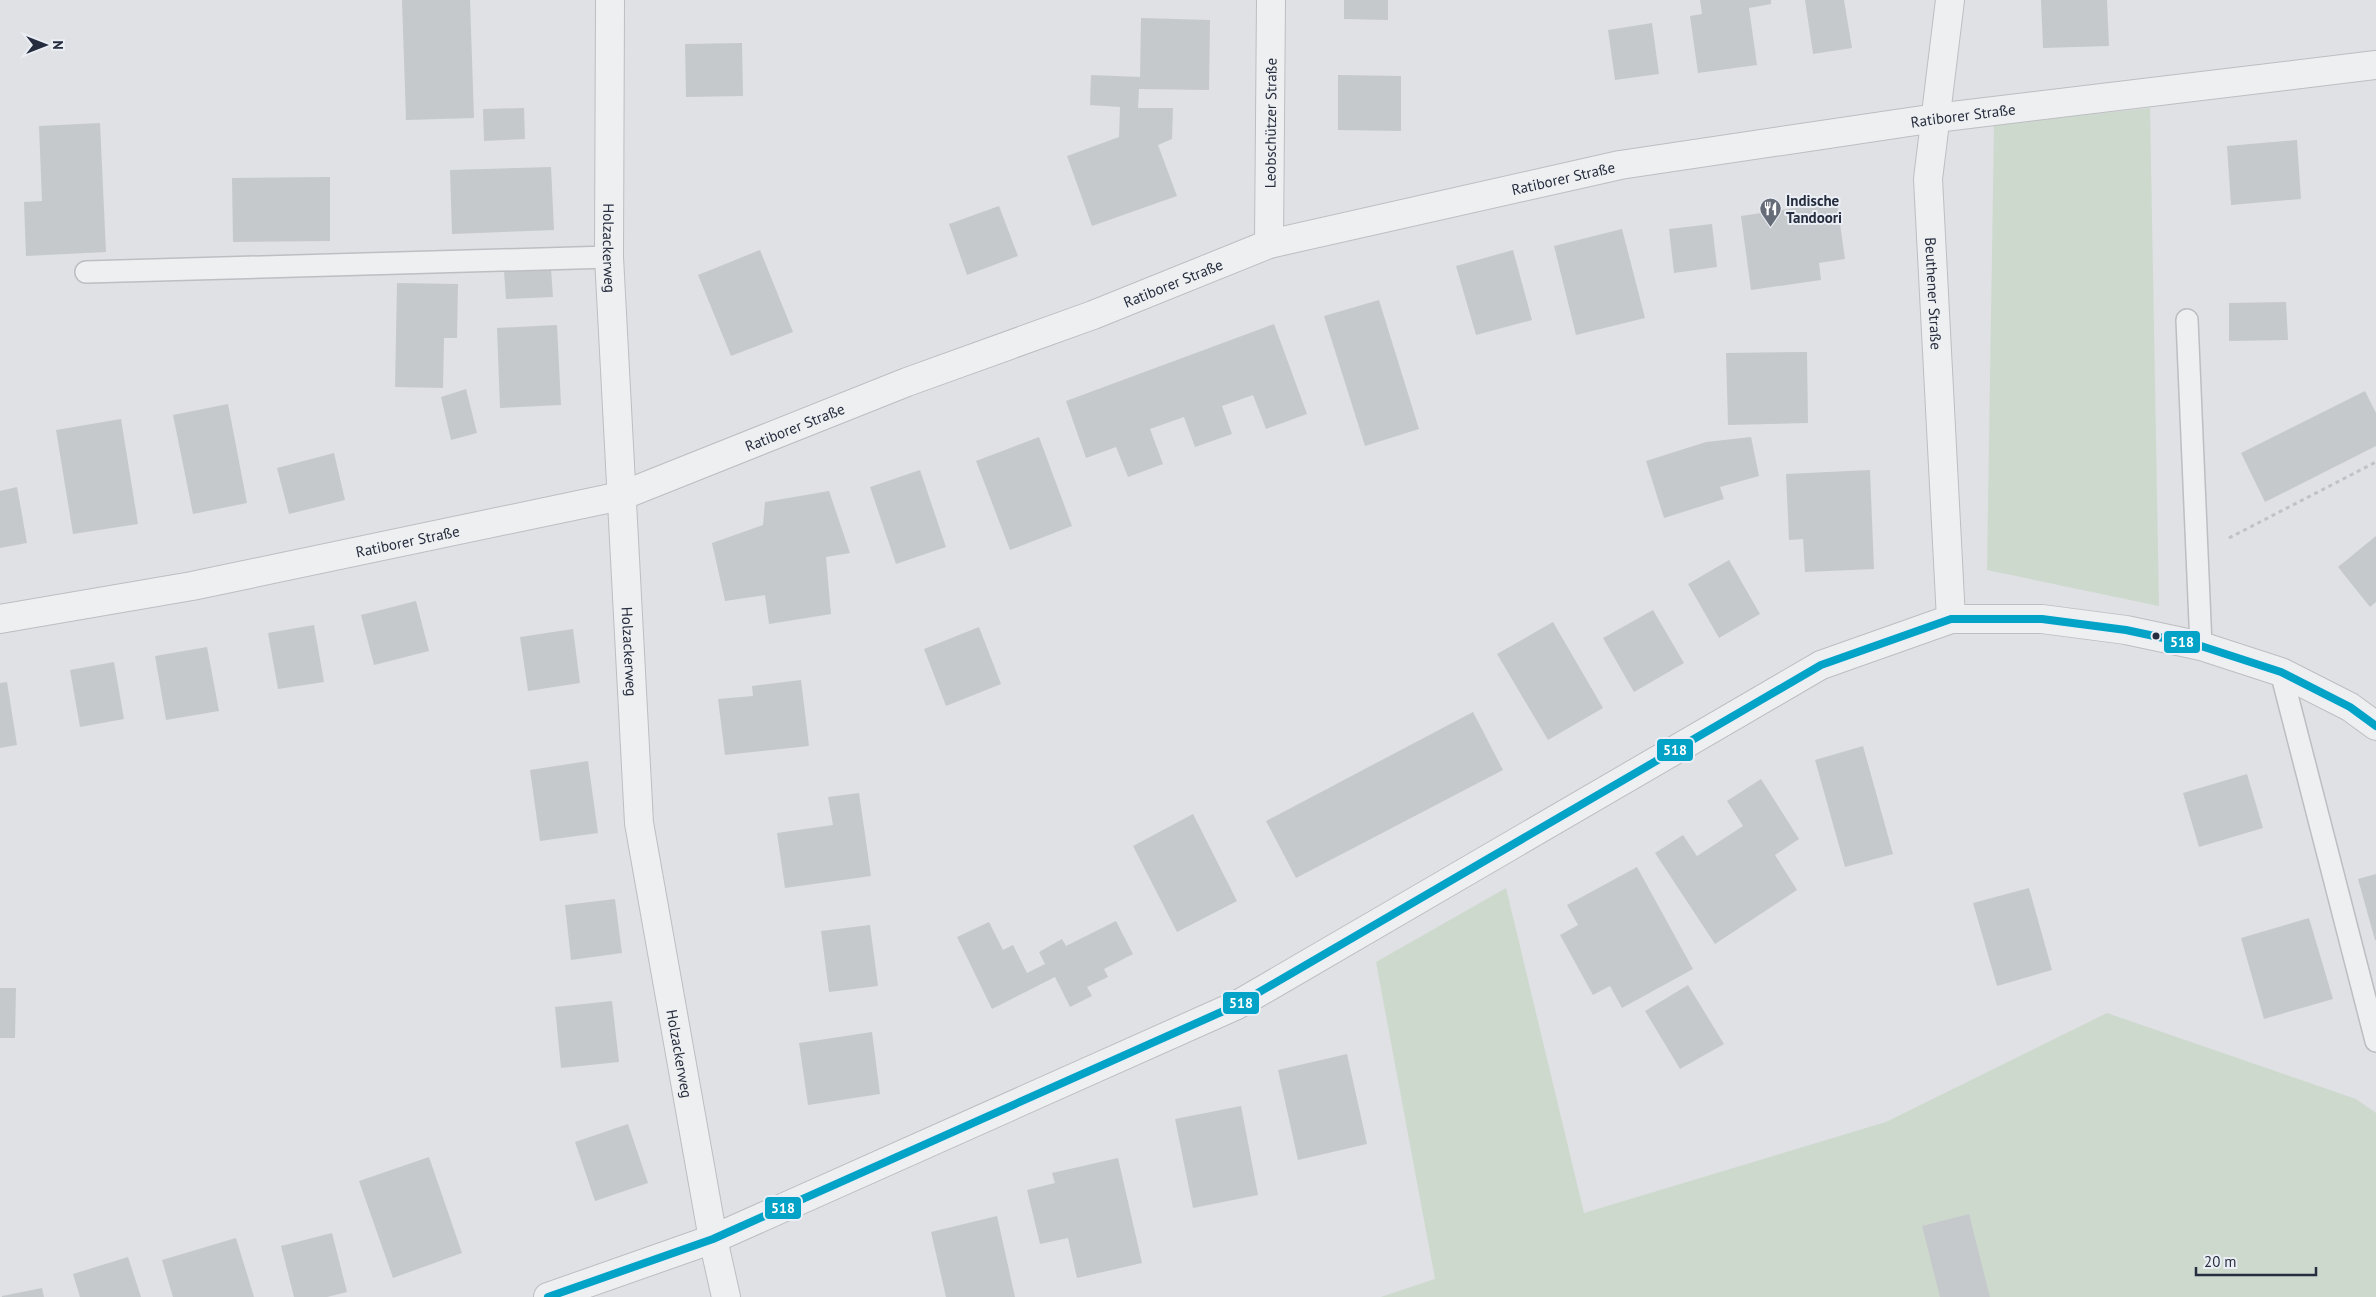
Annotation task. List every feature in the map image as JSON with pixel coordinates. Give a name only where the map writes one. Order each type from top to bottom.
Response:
[{"type":"street","name":"Holzackerweg","points":[[610,0],[609,257],[639,823],[713,1239],[726,1297]]},
{"type":"street","name":"Leobschützer Straße","points":[[1269,244],[1271,0]]},
{"type":"street","name":"Beuthener Straße","points":[[1950,0],[1928,179],[1951,619]]},
{"type":"street","name":"Ratiborer Straße","points":[[0,619],[192,586],[621,496],[907,382],[1093,315],[1269,244],[1620,165],[1936,118],[2376,65]]},
{"type":"street","points":[[548,1297],[713,1239],[1236,1005],[1821,664],[1951,619],[2042,619],[2126,630],[2201,646],[2281,672],[2350,707],[2376,726]]},
{"type":"lane","points":[[86,272],[609,257]]},
{"type":"lane","points":[[2187,320],[2201,646]]},
{"type":"lane","points":[[2281,672],[2376,1041]]},
{"type":"path","points":[[2197,554],[2376,462]]},
{"type":"shaded area","points":[[2150,108],[2159,606],[1987,570],[1994,125]]},
{"type":"shaded area","points":[[1506,888],[1584,1213],[1886,1122],[2107,1013],[2356,1099],[2376,1113],[2376,1297],[1381,1297],[1435,1279],[1376,962]]},
{"type":"building","points":[[402,0],[470,0],[474,118],[406,120]]},
{"type":"building","points":[[1344,0],[1388,0],[1388,20],[1344,19]]},
{"type":"building","points":[[1700,0],[1771,0],[1771,4],[1749,8],[1757,65],[1698,73],[1690,16],[1702,14]]},
{"type":"building","points":[[1805,0],[1844,0],[1852,48],[1813,54]]},
{"type":"building","points":[[2041,0],[2107,0],[2109,46],[2043,48]]},
{"type":"building","points":[[1141,18],[1210,20],[1209,90],[1139,89],[1138,108],[1173,108],[1172,139],[1158,145],[1177,196],[1092,226],[1067,156],[1119,137],[1120,107],[1090,105],[1091,75],[1140,77]]},
{"type":"building","points":[[1652,23],[1659,74],[1615,80],[1608,30]]},
{"type":"building","points":[[742,43],[743,96],[686,97],[685,44]]},
{"type":"building","points":[[1338,75],[1401,76],[1401,131],[1338,130]]},
{"type":"building","points":[[524,108],[525,139],[484,141],[483,109]]},
{"type":"building","points":[[100,123],[106,252],[26,256],[24,202],[42,201],[39,126]]},
{"type":"building","points":[[2297,140],[2301,199],[2231,205],[2227,146]]},
{"type":"building","points":[[551,167],[554,230],[452,234],[450,170]]},
{"type":"building","points":[[330,177],[330,241],[233,242],[232,178]]},
{"type":"building","points":[[1837,202],[1845,259],[1819,263],[1821,280],[1751,290],[1741,216]]},
{"type":"building","points":[[999,206],[1018,256],[967,275],[949,224]]},
{"type":"building","points":[[1712,224],[1717,267],[1674,273],[1669,229]]},
{"type":"building","points":[[1622,229],[1645,318],[1576,335],[1554,246]]},
{"type":"building","points":[[760,250],[793,332],[731,356],[698,275]]},
{"type":"building","points":[[1513,250],[1532,320],[1476,335],[1456,266]]},
{"type":"building","points":[[551,269],[553,297],[506,299],[504,271]]},
{"type":"building","points":[[397,283],[458,284],[457,338],[444,338],[443,388],[395,387]]},
{"type":"building","points":[[1379,300],[1419,429],[1365,446],[1324,316]]},
{"type":"building","points":[[2286,302],[2288,340],[2229,341],[2229,303]]},
{"type":"building","points":[[1274,324],[1307,414],[1266,429],[1253,395],[1222,406],[1232,434],[1195,447],[1184,417],[1150,429],[1163,464],[1128,477],[1116,447],[1086,458],[1066,401]]},
{"type":"building","points":[[557,325],[561,405],[500,408],[497,328]]},
{"type":"building","points":[[1807,352],[1808,423],[1728,425],[1726,353]]},
{"type":"building","points":[[466,389],[477,433],[451,440],[441,397]]},
{"type":"building","points":[[2365,391],[2376,413],[2376,446],[2265,502],[2241,453]]},
{"type":"building","points":[[228,404],[247,503],[193,514],[173,415]]},
{"type":"building","points":[[121,419],[138,524],[73,534],[56,430]]},
{"type":"building","points":[[1039,437],[1072,526],[1010,550],[976,461]]},
{"type":"building","points":[[1751,437],[1759,476],[1720,487],[1724,499],[1664,518],[1646,461],[1706,442]]},
{"type":"building","points":[[334,453],[345,500],[289,514],[277,468]]},
{"type":"building","points":[[920,470],[946,547],[896,564],[870,487]]},
{"type":"building","points":[[1870,470],[1874,569],[1805,572],[1803,539],[1789,540],[1786,474]]},
{"type":"building","points":[[17,487],[27,543],[0,548],[0,491]]},
{"type":"building","points":[[829,491],[850,553],[826,557],[831,614],[769,624],[765,595],[725,601],[712,543],[763,525],[765,502]]},
{"type":"building","points":[[2376,536],[2376,602],[2370,607],[2338,567]]},
{"type":"building","points":[[1729,560],[1760,614],[1719,638],[1688,584]]},
{"type":"building","points":[[416,601],[429,651],[374,665],[361,615]]},
{"type":"building","points":[[1653,610],[1684,663],[1634,692],[1603,638]]},
{"type":"building","points":[[1553,622],[1603,708],[1548,740],[1497,654]]},
{"type":"building","points":[[314,625],[324,682],[278,689],[268,633]]},
{"type":"building","points":[[979,627],[1001,684],[946,706],[924,649]]},
{"type":"building","points":[[573,629],[580,683],[528,691],[520,637]]},
{"type":"building","points":[[207,647],[219,711],[166,720],[155,656]]},
{"type":"building","points":[[114,662],[124,719],[80,727],[70,670]]},
{"type":"building","points":[[801,680],[809,746],[725,755],[718,699],[753,696],[752,686]]},
{"type":"building","points":[[7,682],[17,745],[0,748],[0,683]]},
{"type":"building","points":[[1473,712],[1503,770],[1296,878],[1266,821]]},
{"type":"building","points":[[1863,746],[1893,854],[1845,867],[1815,760]]},
{"type":"building","points":[[588,761],[598,833],[540,841],[530,770]]},
{"type":"building","points":[[2247,774],[2263,828],[2199,847],[2183,793]]},
{"type":"building","points":[[1761,779],[1799,839],[1775,855],[1797,890],[1715,944],[1655,853],[1683,835],[1697,856],[1743,826],[1727,801]]},
{"type":"building","points":[[859,793],[871,876],[785,888],[777,833],[833,825],[828,797]]},
{"type":"building","points":[[1193,814],[1237,901],[1177,932],[1133,846]]},
{"type":"building","points":[[1637,867],[1693,969],[1622,1008],[1610,986],[1593,995],[1560,935],[1578,925],[1567,905]]},
{"type":"building","points":[[2376,874],[2376,940],[2375,940],[2358,879]]},
{"type":"building","points":[[2029,888],[2052,970],[1997,986],[1973,903]]},
{"type":"building","points":[[615,899],[622,953],[571,960],[565,905]]},
{"type":"building","points":[[2309,918],[2333,999],[2264,1019],[2241,938]]},
{"type":"building","points":[[1116,921],[1133,954],[1104,969],[1108,977],[1087,987],[1092,996],[1070,1007],[1055,977],[992,1009],[957,937],[989,922],[1003,950],[1013,945],[1027,973],[1045,964],[1039,952],[1062,939],[1066,946]]},
{"type":"building","points":[[870,925],[878,986],[829,992],[821,931]]},
{"type":"building","points":[[1688,985],[1724,1044],[1680,1069],[1645,1011]]},
{"type":"building","points":[[0,988],[16,988],[15,1038],[0,1038]]},
{"type":"building","points":[[612,1001],[619,1062],[561,1068],[555,1007]]},
{"type":"building","points":[[872,1032],[880,1094],[808,1105],[799,1043]]},
{"type":"building","points":[[1347,1054],[1367,1144],[1298,1160],[1278,1070]]},
{"type":"building","points":[[1241,1106],[1258,1195],[1193,1208],[1175,1119]]},
{"type":"building","points":[[628,1124],[648,1183],[595,1201],[575,1142]]},
{"type":"building","points":[[429,1157],[462,1253],[393,1278],[359,1181]]},
{"type":"building","points":[[1118,1158],[1142,1263],[1077,1278],[1068,1238],[1040,1244],[1027,1190],[1055,1183],[1052,1173]]},
{"type":"building","points":[[1969,1214],[1990,1297],[1940,1297],[1922,1226]]},
{"type":"building","points":[[997,1216],[1015,1297],[946,1297],[931,1232]]},
{"type":"building","points":[[332,1233],[347,1292],[327,1297],[294,1297],[281,1246]]},
{"type":"building","points":[[236,1238],[254,1297],[173,1297],[162,1260]]},
{"type":"building","points":[[128,1257],[141,1297],[80,1297],[73,1274]]},
{"type":"building","points":[[42,1288],[44,1297],[2,1297],[2,1296]]},
{"type":"transit line","name":"518","points":[[548,1297],[713,1239],[1237,1005],[1821,665],[1951,619],[2042,619],[2126,630],[2201,646],[2281,672],[2350,707],[2376,726]]},
{"type":"place","name":"Indische Tandoori","points":[[1770,228]]}]
